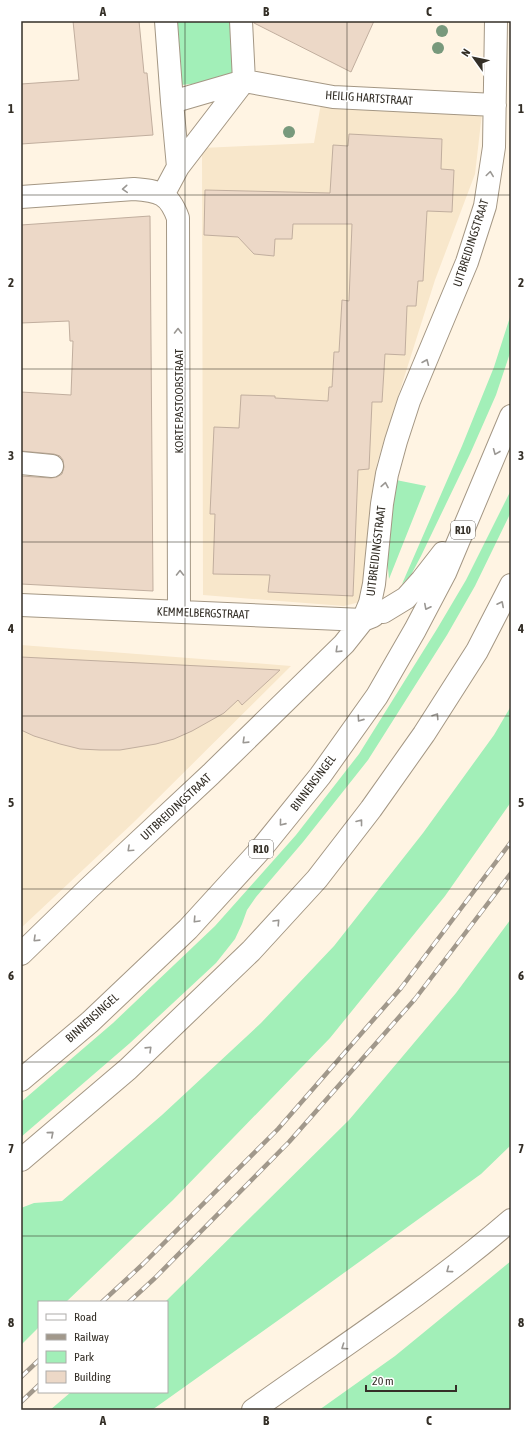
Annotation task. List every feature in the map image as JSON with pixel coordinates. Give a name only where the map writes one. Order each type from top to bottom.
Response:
[{"type":"main road","points":[[166,21],[178,167]]},
{"type":"main road","points":[[21,197],[134,189],[149,190],[163,195],[178,167],[244,81],[241,21]]},
{"type":"main road","name":"UITBREIDINGSTRAAT","points":[[21,954],[88,888],[212,774],[344,644],[363,620],[370,603],[374,584],[382,504],[387,474],[396,441],[409,401],[468,262],[485,206],[494,147],[496,21]]},
{"type":"main road","name":"HEILIG HARTSTRAAT","points":[[172,102],[244,81],[333,97],[495,105]]},
{"type":"main road","name":"KORTE PASTOORSTRAAT","points":[[163,195],[173,204],[178,218],[179,612]]},
{"type":"main road","name":"BINNENSINGEL","points":[[21,1080],[90,1022],[188,929],[261,849],[320,776],[377,696],[416,630],[445,573],[511,416]]},
{"type":"main road","points":[[21,463],[52,466]]},
{"type":"main road","name":"KEMMELBERGSTRAAT","points":[[21,605],[363,620],[383,612],[406,598],[441,556],[481,488]]},
{"type":"main road","points":[[21,1160],[128,1069],[251,951],[317,879],[371,808],[424,734],[478,651],[511,585]]},
{"type":"main road","points":[[253,1410],[376,1325],[480,1247],[511,1220]]},
{"type":"shaded area","points":[[323,92],[484,96],[475,174],[435,280],[377,463],[365,590],[360,602],[344,606],[203,595],[202,148],[314,143]]},
{"type":"shaded area","points":[[21,645],[291,666],[134,822],[21,928]]},
{"type":"green space","points":[[177,21],[230,21],[234,80],[181,85]]},
{"type":"green space","points":[[511,314],[511,350],[496,395],[470,454],[421,556],[411,575],[402,584],[462,446],[494,367]]},
{"type":"green space","points":[[396,480],[426,486],[389,579],[387,558]]},
{"type":"green space","points":[[511,490],[511,512],[475,586],[447,635],[368,760],[303,842],[256,897],[247,910],[235,939],[216,963],[130,1043],[21,1137],[21,1102],[113,1023],[215,926],[296,835],[359,754],[466,580]]},
{"type":"green space","points":[[511,706],[511,802],[445,896],[330,1038],[173,1200],[67,1301],[38,1301],[38,1328],[21,1345],[21,1208],[34,1203],[62,1201],[162,1115],[261,1023],[334,946],[423,833],[494,735]]},
{"type":"green space","points":[[511,919],[511,1145],[481,1174],[152,1410],[50,1410],[70,1393],[168,1393],[168,1301],[166,1301],[349,1120],[456,993]]},
{"type":"green space","points":[[511,1261],[511,1410],[319,1410],[395,1356]]},
{"type":"building","points":[[73,21],[139,21],[144,73],[147,73],[153,135],[21,144],[21,84],[79,80]]},
{"type":"building","points":[[254,21],[374,21],[351,72],[254,23]]},
{"type":"building","points":[[349,134],[442,139],[441,169],[454,170],[452,212],[427,211],[423,281],[418,281],[416,306],[407,306],[405,355],[385,354],[382,402],[372,402],[369,469],[358,470],[353,596],[268,592],[270,575],[213,574],[215,514],[210,514],[214,427],[239,428],[241,395],[275,396],[275,398],[328,401],[329,387],[332,387],[334,352],[339,352],[342,300],[349,301],[352,224],[293,224],[292,239],[275,239],[274,256],[254,254],[238,237],[204,235],[205,190],[330,193],[333,145],[348,146]]},
{"type":"building","points":[[150,216],[153,591],[21,584],[21,476],[57,477],[62,474],[64,467],[63,460],[60,456],[54,454],[21,451],[21,392],[71,395],[73,341],[70,341],[69,321],[21,323],[21,225]]},
{"type":"building","points":[[21,657],[280,670],[242,705],[238,700],[224,713],[192,731],[174,739],[156,744],[120,750],[80,749],[34,736],[21,730]]},
{"type":"railway","points":[[103,1301],[143,1264],[278,1129],[401,988],[511,842]]},
{"type":"railway","points":[[130,1301],[155,1278],[289,1142],[415,999],[511,873]]},
{"type":"railway","points":[[21,1377],[38,1361]]},
{"type":"railway","points":[[21,1402],[38,1386]]}]
